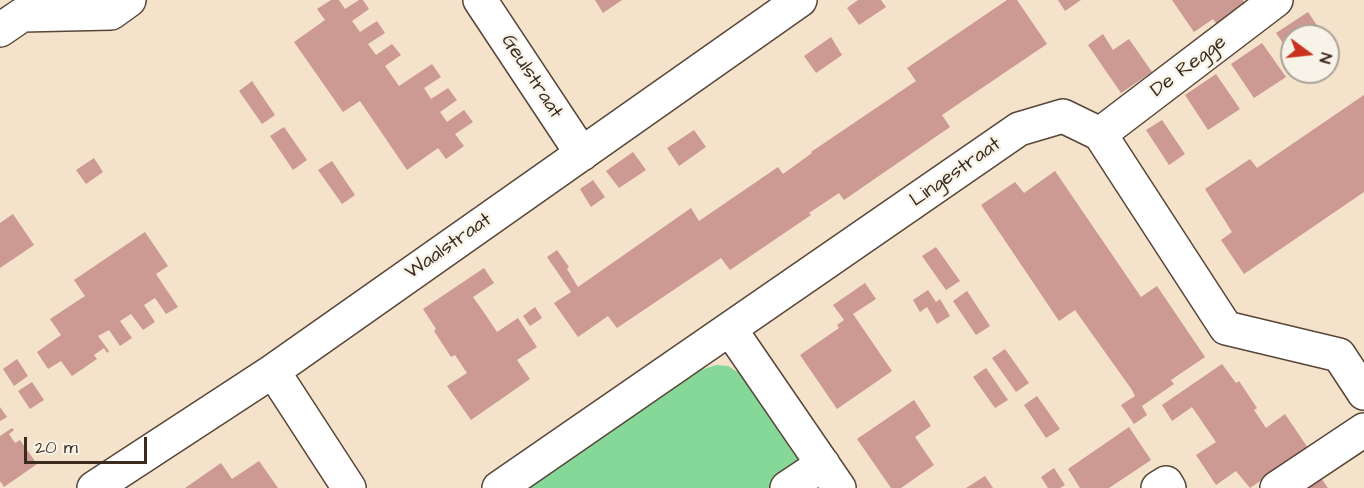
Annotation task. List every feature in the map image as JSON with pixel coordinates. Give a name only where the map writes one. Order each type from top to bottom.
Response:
[{"type":"street","points":[[0,30],[22,15],[111,13],[129,0]]},
{"type":"street","name":"Geulstraat","points":[[480,0],[582,154]]},
{"type":"street","name":"Waalstraat","points":[[94,488],[273,371],[800,0]]},
{"type":"street","name":"De Regge","points":[[1100,134],[1276,0]]},
{"type":"street","name":"Lingestraat","points":[[499,488],[1019,129],[1063,116],[1100,134]]},
{"type":"street","points":[[1100,134],[1226,328],[1339,355],[1364,393]]},
{"type":"street","points":[[730,329],[831,476],[787,488]]},
{"type":"street","points":[[273,371],[349,488]]},
{"type":"street","points":[[1277,488],[1364,430]]},
{"type":"street","points":[[1158,488],[1166,483],[1169,488]]},
{"type":"green space","points":[[716,365],[728,366],[744,376],[795,455],[804,462],[780,488],[529,488],[701,370]]},
{"type":"building","points":[[331,0],[339,0],[345,9],[363,0],[369,9],[352,21],[360,32],[377,21],[385,33],[368,44],[376,55],[392,44],[401,55],[385,66],[399,86],[432,64],[441,77],[424,88],[431,99],[448,88],[457,100],[440,112],[447,122],[464,110],[473,122],[455,134],[464,146],[446,159],[438,148],[407,170],[360,101],[343,112],[294,42],[325,20],[317,9]]},
{"type":"building","points":[[595,0],[622,0],[603,13]]},
{"type":"building","points":[[858,0],[881,0],[886,7],[859,25],[847,8]]},
{"type":"building","points":[[1007,0],[1017,0],[1047,44],[942,115],[950,127],[844,200],[839,193],[809,213],[811,215],[730,270],[721,258],[617,328],[608,316],[578,337],[554,303],[571,292],[547,257],[557,250],[569,267],[567,269],[578,287],[691,208],[699,221],[778,167],[783,174],[811,152],[916,81],[907,68]]},
{"type":"building","points":[[1058,0],[1081,0],[1065,11]]},
{"type":"building","points":[[1172,0],[1243,0],[1248,8],[1219,27],[1213,19],[1194,32]]},
{"type":"building","points":[[1308,12],[1316,24],[1290,24]]},
{"type":"building","points":[[1103,34],[1113,50],[1129,39],[1152,72],[1121,93],[1088,45]]},
{"type":"building","points":[[831,37],[842,55],[816,73],[804,56]]},
{"type":"building","points":[[1262,43],[1280,68],[1280,81],[1254,98],[1231,64]]},
{"type":"building","points":[[1216,74],[1240,109],[1208,130],[1185,95]]},
{"type":"building","points":[[252,81],[275,115],[262,124],[239,91]]},
{"type":"building","points":[[1364,95],[1364,192],[1244,274],[1221,240],[1232,232],[1205,189],[1250,159],[1257,168]]},
{"type":"building","points":[[1162,120],[1185,154],[1169,165],[1146,130]]},
{"type":"building","points":[[284,127],[307,160],[293,170],[270,136]]},
{"type":"building","points":[[694,130],[706,147],[679,166],[667,148]]},
{"type":"building","points":[[633,152],[646,170],[619,188],[606,171]]},
{"type":"building","points":[[94,158],[103,172],[86,184],[76,170]]},
{"type":"building","points":[[332,161],[355,195],[342,204],[318,170]]},
{"type":"building","points":[[1055,171],[1141,297],[1157,286],[1205,357],[1171,380],[1174,384],[1142,406],[1147,415],[1134,424],[1121,405],[1135,396],[1132,390],[1075,310],[1059,321],[981,205],[1015,182],[1024,193]]},
{"type":"building","points":[[593,180],[605,197],[591,207],[580,189]]},
{"type":"building","points":[[13,214],[34,245],[0,268],[0,223]]},
{"type":"building","points":[[145,232],[168,266],[156,274],[178,307],[166,314],[155,298],[144,305],[155,322],[143,330],[131,314],[120,321],[132,338],[120,346],[109,330],[98,336],[109,351],[107,353],[104,348],[94,355],[97,359],[72,376],[61,361],[48,369],[37,352],[61,335],[50,319],[85,296],[74,280]]},
{"type":"building","points":[[936,247],[960,281],[946,290],[922,256]]},
{"type":"building","points":[[484,268],[494,283],[473,297],[497,332],[518,318],[537,347],[517,360],[530,379],[471,420],[447,386],[467,373],[455,355],[451,357],[423,309]]},
{"type":"building","points":[[865,283],[876,299],[853,314],[892,371],[837,409],[800,355],[839,328],[837,325],[844,320],[833,305]]},
{"type":"building","points":[[928,290],[936,302],[940,299],[950,316],[937,324],[927,307],[920,312],[913,300]]},
{"type":"building","points":[[967,291],[990,326],[976,335],[953,301]]},
{"type":"building","points":[[535,307],[542,318],[530,326],[523,316]]},
{"type":"building","points":[[1005,349],[1029,383],[1016,392],[992,358]]},
{"type":"building","points":[[17,359],[28,376],[14,386],[3,369]]},
{"type":"building","points":[[1222,364],[1236,383],[1239,381],[1257,408],[1254,410],[1266,428],[1285,414],[1308,448],[1250,488],[1236,471],[1216,485],[1196,455],[1216,442],[1192,407],[1172,421],[1162,405]]},
{"type":"building","points":[[986,368],[1008,400],[995,408],[973,377]]},
{"type":"building","points":[[32,382],[44,400],[30,409],[18,391]]},
{"type":"building","points":[[1037,396],[1060,429],[1046,438],[1024,405]]},
{"type":"building","points":[[914,400],[931,426],[915,437],[934,465],[901,488],[891,488],[857,439]]},
{"type":"building","points":[[0,407],[7,417],[0,421]]},
{"type":"building","points":[[1129,427],[1151,460],[1109,488],[1080,488],[1068,469]]},
{"type":"building","points":[[12,428],[14,430],[9,434],[15,443],[20,440],[37,464],[4,487],[0,481],[0,436]]},
{"type":"building","points":[[259,461],[278,488],[185,488],[221,463],[232,479]]},
{"type":"building","points":[[1054,468],[1065,485],[1060,488],[1048,488],[1041,477]]},
{"type":"building","points":[[1319,475],[1328,488],[1303,488]]},
{"type":"building","points":[[985,476],[993,488],[966,488]]}]
